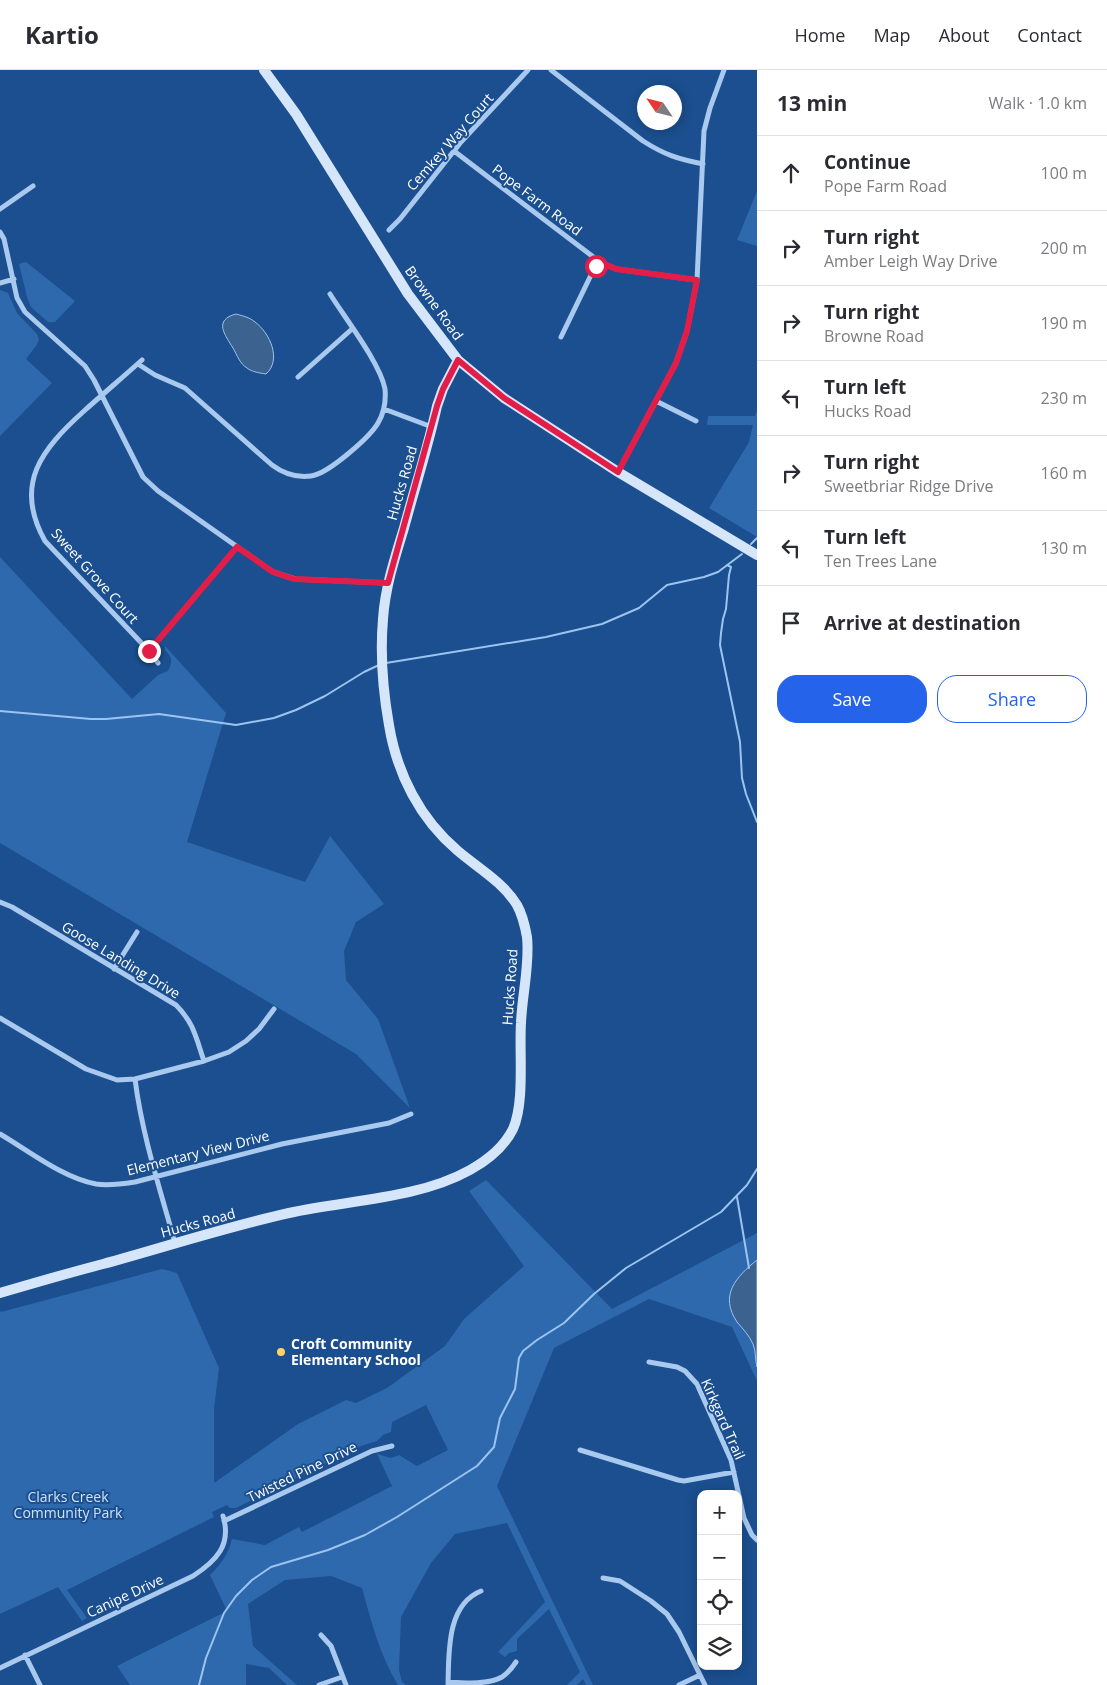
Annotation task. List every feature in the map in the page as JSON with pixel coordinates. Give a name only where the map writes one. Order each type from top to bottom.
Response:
[{"type":"main road","name":"Browne Road","points":[[264,70],[296,114],[408,294],[458,360],[504,398],[618,472],[753,553]]},
{"type":"main road","name":"Hucks Road","points":[[0,1293],[290,1212],[435,1185],[469,1171],[492,1155],[508,1138],[514,1127],[520,1100],[520,1020],[527,950],[524,924],[517,906],[505,890],[442,837],[415,801],[399,765],[392,741],[382,670],[383,618],[388,583],[443,389],[458,360]]},
{"type":"street","name":"Cemkey Way Court","points":[[389,230],[454,152],[528,70]]},
{"type":"street","points":[[551,70],[660,152],[675,158],[703,164]]},
{"type":"street","points":[[618,472],[676,363],[687,331],[697,280],[704,131],[724,70]]},
{"type":"street","name":"Pope Farm Road","points":[[454,152],[600,262],[616,269],[697,280]]},
{"type":"street","points":[[0,209],[33,186]]},
{"type":"street","points":[[0,232],[4,238],[17,298],[25,312],[85,366],[143,477],[158,491],[273,572],[294,579],[388,583]]},
{"type":"street","points":[[561,337],[591,275],[600,262]]},
{"type":"street","points":[[0,283],[14,279]]},
{"type":"street","points":[[330,294],[381,374],[385,392],[384,409],[432,427]]},
{"type":"street","points":[[298,377],[352,329]]},
{"type":"street","name":"Sweet Grove Court","points":[[158,663],[149,651],[45,541],[37,526],[32,506],[32,488],[36,469],[44,454],[60,433],[140,362],[155,375],[185,388],[272,465],[282,472],[294,476],[312,476],[329,469],[371,432],[379,422],[384,409]]},
{"type":"street","points":[[656,401],[696,421]]},
{"type":"street","points":[[149,651],[237,547]]},
{"type":"street","name":"Goose Landing Drive","points":[[0,902],[12,907],[176,1005],[187,1015],[192,1024],[204,1061]]},
{"type":"street","points":[[114,968],[137,932]]},
{"type":"street","points":[[0,1018],[86,1069],[117,1080],[135,1080],[229,1052],[246,1041],[264,1023],[274,1009]]},
{"type":"street","points":[[135,1080],[142,1120],[175,1243]]},
{"type":"street","name":"Elementary View Drive","points":[[1,1137],[68,1174],[97,1184],[115,1185],[156,1177],[282,1144],[389,1123],[411,1114]]},
{"type":"street","name":"Kirkgard Trail","points":[[649,1362],[676,1367],[684,1371],[697,1384],[724,1444],[734,1472],[744,1518],[752,1535],[757,1540]]},
{"type":"street","name":"Twisted Pine Drive","points":[[223,1518],[372,1451],[392,1446]]},
{"type":"street","points":[[580,1450],[684,1481],[734,1472]]},
{"type":"street","name":"Canipe Drive","points":[[0,1668],[193,1576],[210,1565],[219,1554],[224,1539],[226,1528],[223,1518]]},
{"type":"street","points":[[603,1578],[620,1581],[667,1614],[679,1632],[705,1685]]},
{"type":"street","points":[[481,1591],[470,1597],[456,1618],[450,1643],[448,1684],[497,1680],[507,1674],[516,1662]]},
{"type":"street","points":[[321,1635],[331,1646],[346,1685]]},
{"type":"street","points":[[25,1655],[40,1685]]},
{"type":"street","points":[[679,1685],[700,1675]]},
{"type":"street","points":[[319,1685],[342,1677]]},
{"type":"green space","points":[[757,191],[757,246],[737,240]]},
{"type":"green space","points":[[26,262],[75,301],[55,322],[48,322],[31,307],[19,264]]},
{"type":"green space","points":[[0,290],[8,293],[17,313],[37,334],[39,340],[26,359],[52,383],[0,436]]},
{"type":"green space","points":[[757,410],[757,537],[709,508],[749,442],[753,425],[707,425],[708,416],[755,416]]},
{"type":"green space","points":[[0,557],[132,699],[158,675],[168,671],[171,659],[165,650],[165,646],[226,713],[187,842],[305,882],[330,836],[384,904],[356,922],[344,951],[346,980],[378,1019],[410,1108],[356,1054],[0,843]]},
{"type":"green space","name":"Clarks Creek Community Park","points":[[486,1180],[612,1309],[757,1233],[757,1381],[732,1327],[649,1299],[554,1348],[497,1486],[593,1685],[586,1685],[583,1679],[577,1685],[567,1685],[580,1672],[549,1609],[517,1639],[517,1651],[509,1653],[505,1657],[498,1652],[545,1602],[507,1523],[455,1534],[431,1563],[401,1617],[399,1670],[402,1682],[406,1685],[398,1685],[386,1662],[362,1588],[331,1576],[285,1580],[248,1604],[253,1646],[297,1685],[287,1685],[269,1668],[246,1664],[246,1685],[130,1685],[117,1666],[227,1611],[210,1575],[224,1559],[232,1539],[265,1545],[299,1527],[302,1532],[392,1486],[377,1454],[391,1458],[399,1455],[417,1466],[448,1450],[426,1405],[392,1422],[391,1432],[383,1435],[377,1441],[361,1446],[236,1508],[230,1508],[227,1505],[212,1512],[214,1517],[67,1590],[87,1618],[82,1621],[58,1587],[0,1614],[0,1311],[162,1269],[177,1273],[219,1368],[214,1409],[214,1483],[298,1424],[346,1400],[356,1403],[387,1388],[445,1346],[464,1319],[524,1266],[469,1191]]},
{"type":"shaded area","points":[[236,314],[255,322],[269,340],[274,354],[271,368],[266,374],[245,366],[224,333],[223,324],[225,320]]},
{"type":"shaded area","points":[[757,1260],[757,1367],[753,1344],[732,1312],[730,1295],[732,1287],[742,1273]]},
{"type":"waterway","points":[[751,544],[757,538]]},
{"type":"waterway","points":[[386,663],[546,637],[602,624],[639,608],[667,585],[718,572],[742,554]]},
{"type":"waterway","points":[[727,565],[731,567],[720,645],[740,742],[742,778],[757,822]]},
{"type":"waterway","points":[[0,711],[91,719],[159,714],[236,725],[274,718],[296,710],[325,696],[379,665]]},
{"type":"waterway","points":[[199,1685],[206,1658],[224,1613],[236,1596],[252,1580],[271,1567],[328,1550],[365,1535],[477,1466],[494,1447],[500,1418],[515,1389],[519,1358],[523,1351],[564,1323],[594,1294],[626,1268],[721,1212],[747,1185],[757,1169]]},
{"type":"waterway","points":[[737,1197],[749,1268]]},
{"type":"place","name":"Croft Community Elementary School","points":[[281,1352]]},
{"type":"route","points":[[149,651],[237,547],[273,572],[294,579],[388,583],[437,406],[443,389],[458,360],[504,398],[618,472],[676,363],[687,331],[697,280],[616,269],[600,262],[596,266]]}]
